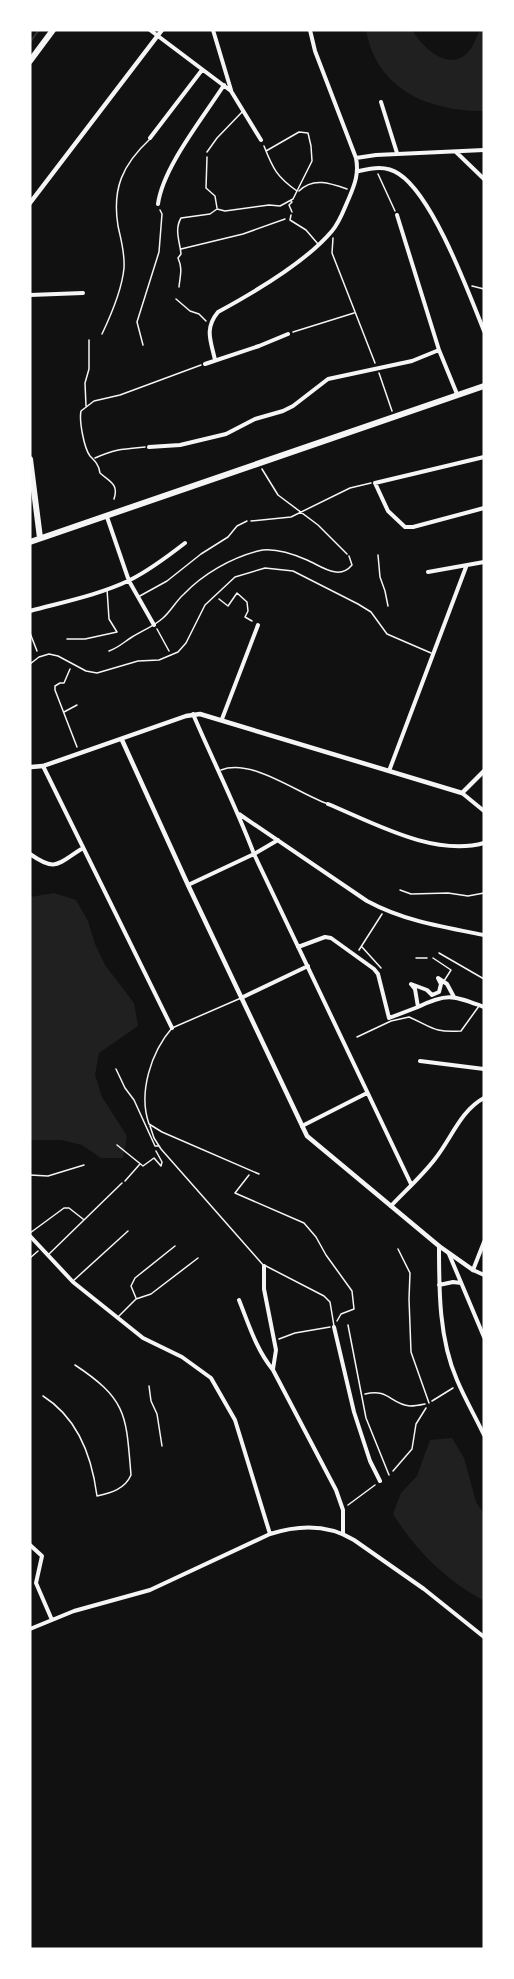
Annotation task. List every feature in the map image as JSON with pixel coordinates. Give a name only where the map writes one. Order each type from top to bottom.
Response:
[{"type":"main road","points":[[30,61],[53,30]]},
{"type":"main road","points":[[30,542],[484,386]]},
{"type":"main road","points":[[30,459],[40,538]]},
{"type":"street","points":[[150,30],[225,85],[261,140]]},
{"type":"street","points":[[30,203],[162,30]]},
{"type":"street","points":[[213,30],[231,91]]},
{"type":"street","points":[[215,360],[209,326],[218,312],[282,272],[333,231],[352,191],[358,171],[356,158],[319,61],[310,30]]},
{"type":"street","points":[[150,138],[202,70]]},
{"type":"street","points":[[158,204],[162,184],[173,162],[225,85]]},
{"type":"street","points":[[381,102],[397,153]]},
{"type":"street","points":[[356,158],[397,153],[484,150]]},
{"type":"street","points":[[456,152],[484,178]]},
{"type":"street","points":[[358,171],[383,168],[399,174],[418,195],[440,230],[484,330]]},
{"type":"street","points":[[397,215],[440,350],[457,394]]},
{"type":"street","points":[[30,295],[83,293]]},
{"type":"street","points":[[205,364],[288,334]]},
{"type":"street","points":[[149,447],[192,443],[226,434],[255,419],[293,406],[328,379],[412,361],[440,350]]},
{"type":"street","points":[[484,457],[375,483],[393,518],[405,527],[413,527],[484,508]]},
{"type":"street","points":[[107,517],[129,581],[154,626]]},
{"type":"street","points":[[30,610],[129,581],[154,567],[185,543]]},
{"type":"street","points":[[428,572],[484,562]]},
{"type":"street","points":[[389,771],[466,567]]},
{"type":"street","points":[[222,719],[258,625]]},
{"type":"street","points":[[193,714],[254,854],[411,1184]]},
{"type":"street","points":[[30,767],[43,766],[80,754],[193,714],[222,719],[462,793],[484,811]]},
{"type":"street","points":[[122,740],[302,1126],[314,1143],[439,1246],[484,1275]]},
{"type":"street","points":[[43,766],[172,1029]]},
{"type":"street","points":[[462,793],[484,771]]},
{"type":"street","points":[[328,804],[422,842],[456,847],[484,843]]},
{"type":"street","points":[[238,813],[367,901],[384,910],[422,923],[484,935]]},
{"type":"street","points":[[188,885],[278,840]]},
{"type":"street","points":[[30,854],[46,865],[54,865],[83,848]]},
{"type":"street","points":[[298,947],[327,937],[374,969],[389,1018],[441,997],[454,997],[482,1006]]},
{"type":"street","points":[[241,998],[308,966]]},
{"type":"street","points":[[418,1007],[415,989],[411,984],[428,990],[432,995],[439,992],[441,984],[438,978],[447,984],[454,997]]},
{"type":"street","points":[[420,1061],[484,1070]]},
{"type":"street","points":[[302,1126],[367,1094]]},
{"type":"street","points":[[391,1206],[437,1156],[466,1113],[484,1098]]},
{"type":"street","points":[[30,1235],[73,1282],[117,1318],[143,1338],[187,1360],[212,1378],[235,1420],[270,1534]]},
{"type":"street","points":[[475,1271],[484,1242]]},
{"type":"street","points":[[439,1246],[439,1285],[447,1350],[459,1385],[484,1434]]},
{"type":"street","points":[[449,1254],[484,1337]]},
{"type":"street","points":[[264,1265],[264,1289],[276,1362],[273,1370]]},
{"type":"street","points":[[475,1271],[484,1270]]},
{"type":"street","points":[[439,1285],[461,1283]]},
{"type":"street","points":[[239,1299],[262,1357],[273,1370],[336,1490],[343,1510],[343,1533]]},
{"type":"street","points":[[334,1327],[354,1412],[370,1461],[380,1481]]},
{"type":"street","points":[[30,1629],[74,1611],[150,1590],[270,1534],[306,1527],[343,1533],[424,1589],[484,1637]]},
{"type":"street","points":[[30,1545],[42,1556],[36,1583],[52,1620]]},
{"type":"lane","points":[[207,152],[243,111]]},
{"type":"lane","points":[[102,334],[114,308],[124,269],[124,251],[116,208],[120,181],[125,167],[137,150],[150,138]]},
{"type":"lane","points":[[291,215],[290,220],[306,230],[318,244]]},
{"type":"lane","points":[[138,597],[167,581],[201,554],[228,537],[237,526],[247,521]]},
{"type":"lane","points":[[109,651],[154,626],[166,616],[183,595],[211,572],[249,554],[265,549],[274,550],[308,560],[331,572],[348,570],[352,565],[349,556]]},
{"type":"lane","points":[[378,555],[387,606]]},
{"type":"lane","points":[[30,664],[39,657],[49,654],[86,671],[98,673],[138,661],[159,660],[178,652],[186,643],[205,605],[235,576],[265,568],[293,572],[371,612],[387,634],[433,654]]},
{"type":"lane","points":[[67,639],[85,639],[117,632],[109,619],[107,589]]},
{"type":"lane","points":[[217,771],[234,767],[262,773],[328,804]]},
{"type":"lane","points":[[400,890],[411,894],[448,893],[468,896],[484,893]]},
{"type":"lane","points":[[439,953],[484,980]]},
{"type":"lane","points":[[416,958],[427,958]]},
{"type":"lane","points":[[433,958],[451,970],[444,982]]},
{"type":"lane","points":[[241,998],[172,1029],[161,1041],[148,1077],[145,1098],[149,1124],[153,1138],[159,1146],[264,1265],[310,1287],[330,1302],[334,1327]]},
{"type":"lane","points":[[357,1037],[391,1021],[409,1017],[429,1029],[448,1032],[461,1031],[482,1006]]},
{"type":"lane","points":[[116,1069],[134,1100],[155,1146],[159,1146]]},
{"type":"lane","points":[[149,1124],[162,1132],[259,1174]]},
{"type":"lane","points":[[48,1256],[122,1184]]},
{"type":"lane","points":[[30,1235],[64,1208],[69,1208],[83,1220]]},
{"type":"lane","points":[[73,1282],[128,1231]]},
{"type":"lane","points":[[136,1299],[131,1286],[135,1278],[175,1246]]},
{"type":"lane","points":[[398,1249],[411,1273],[409,1299],[411,1352],[429,1403]]},
{"type":"lane","points":[[117,1318],[136,1299],[150,1294],[198,1258]]},
{"type":"lane","points":[[348,1325],[361,1395],[376,1445],[389,1475]]},
{"type":"lane","points":[[43,1396],[57,1405],[81,1437],[97,1496],[128,1484],[131,1475],[125,1418],[117,1401],[91,1376],[75,1365]]},
{"type":"lane","points":[[149,1386],[151,1401],[157,1414],[162,1446]]},
{"type":"path","points":[[266,151],[299,132],[308,133],[312,146],[312,161],[298,192]]},
{"type":"path","points":[[261,140],[268,160],[283,181],[298,192]]},
{"type":"path","points":[[207,152],[206,188],[215,196],[217,209]]},
{"type":"path","points":[[376,168],[397,215]]},
{"type":"path","points":[[179,287],[182,265],[178,258],[181,249],[178,244],[178,221],[181,218],[210,214],[217,209],[225,211],[269,205],[280,206],[304,186],[322,181],[352,191]]},
{"type":"path","points":[[181,249],[243,234],[288,218],[292,209],[290,200]]},
{"type":"path","points":[[143,345],[136,322],[159,252],[162,214],[158,204]]},
{"type":"path","points":[[333,231],[332,253],[378,369],[394,417]]},
{"type":"path","points":[[463,282],[484,289]]},
{"type":"path","points":[[176,299],[190,311],[206,320],[209,334]]},
{"type":"path","points":[[288,334],[355,312]]},
{"type":"path","points":[[86,407],[85,382],[89,369],[89,340]]},
{"type":"path","points":[[114,499],[115,487],[100,472],[87,449],[81,428],[81,411],[94,401],[120,395],[205,364]]},
{"type":"path","points":[[94,459],[116,449],[149,447]]},
{"type":"path","points":[[259,463],[278,495],[318,525],[349,556]]},
{"type":"path","points":[[247,521],[291,518],[350,488],[375,483]]},
{"type":"path","points":[[216,595],[228,606],[237,593],[247,602],[248,611],[245,617],[258,625]]},
{"type":"path","points":[[154,626],[171,655]]},
{"type":"path","points":[[30,633],[39,657]]},
{"type":"path","points":[[72,664],[64,683],[56,686],[55,690],[80,754]]},
{"type":"path","points":[[63,712],[77,705]]},
{"type":"path","points":[[356,955],[384,910]]},
{"type":"path","points":[[362,946],[377,962],[384,974],[378,977]]},
{"type":"path","points":[[117,1145],[143,1166],[154,1158],[161,1166],[162,1162],[155,1150],[159,1146]]},
{"type":"path","points":[[122,1184],[141,1163]]},
{"type":"path","points":[[30,1175],[48,1176],[84,1165]]},
{"type":"path","points":[[250,1172],[236,1193],[304,1223],[352,1291],[354,1309],[341,1314],[334,1327],[295,1333],[274,1340]]},
{"type":"path","points":[[30,1258],[42,1249]]},
{"type":"path","points":[[361,1395],[377,1391],[400,1403],[412,1406],[429,1403],[459,1385]]},
{"type":"path","points":[[389,1475],[412,1449],[416,1424],[429,1403]]},
{"type":"path","points":[[343,1510],[364,1491],[380,1481]]},
{"type":"shaded area","points":[[366,30],[412,30],[422,44],[437,56],[453,60],[469,51],[480,30],[484,30],[484,111],[443,107],[408,93],[393,82],[381,68],[372,51]]},
{"type":"shaded area","points":[[54,893],[76,900],[88,921],[105,965],[134,1003],[138,1026],[99,1053],[95,1075],[102,1097],[127,1136],[123,1158],[101,1158],[82,1145],[61,1140],[30,1140],[30,897]]},
{"type":"shaded area","points":[[452,1438],[464,1458],[476,1502],[484,1514],[484,1601],[457,1584],[433,1564],[393,1514],[401,1493],[417,1476],[430,1440]]},
{"type":"waterway","points":[[30,42],[39,30]]}]
